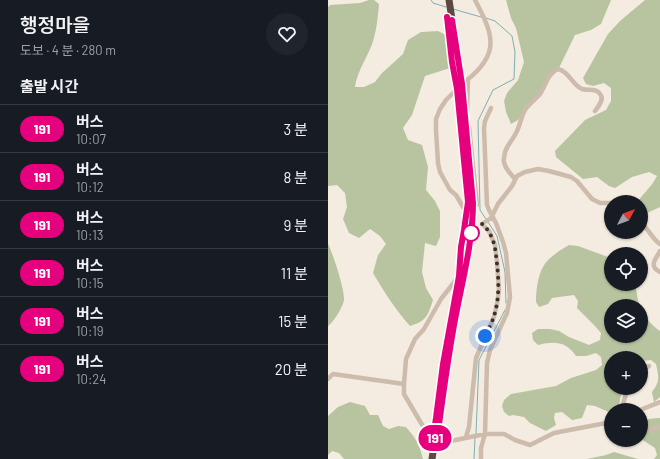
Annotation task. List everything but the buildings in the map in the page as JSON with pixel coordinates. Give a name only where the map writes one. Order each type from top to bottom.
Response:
[{"type":"highway","points":[[432,459],[435,439],[438,432],[450,347],[473,216],[463,84],[445,0]]},
{"type":"highway","points":[[449,0],[449,19]]},
{"type":"highway","points":[[435,439],[434,431],[443,364],[459,276],[461,247],[468,202],[463,84]]},
{"type":"street","points":[[466,213],[440,172],[438,163],[436,119],[446,100],[483,65],[491,47],[491,37],[483,15],[475,0]]},
{"type":"street","points":[[515,179],[506,168],[504,162],[506,147],[514,136],[524,111],[541,92],[552,72],[558,69],[564,71],[577,86],[582,89],[600,93],[602,100],[595,111]]},
{"type":"street","points":[[481,459],[487,363],[490,350],[507,313],[510,297],[506,253],[499,229],[487,205],[484,128],[485,121],[491,108]]},
{"type":"street","points":[[468,437],[476,358],[494,317],[498,290],[495,245],[483,224],[492,217],[498,204],[512,186],[517,176],[531,170],[538,169],[571,178],[577,181],[595,201],[604,203]]},
{"type":"street","points":[[648,230],[654,239],[660,244]]},
{"type":"street","points":[[660,251],[654,262],[656,270],[660,272]]},
{"type":"street","points":[[459,276],[441,299],[424,329],[415,339],[406,359],[404,394],[428,432],[435,439],[446,442],[468,437],[504,434],[515,440],[530,445],[554,433],[604,423]]},
{"type":"street","points":[[328,379],[333,374],[404,384]]},
{"type":"street","points":[[648,407],[660,402]]},
{"type":"street","points":[[648,430],[660,427]]},
{"type":"green space","points":[[374,0],[379,4],[377,25],[372,44],[358,74],[355,87],[364,87],[375,82],[382,73],[403,54],[408,40],[421,32],[438,31],[446,35],[450,68],[425,76],[412,115],[403,128],[408,140],[422,145],[428,167],[426,190],[435,201],[440,211],[440,237],[436,246],[425,243],[422,272],[426,288],[433,300],[426,317],[420,322],[410,326],[390,301],[373,273],[378,255],[386,244],[380,236],[370,229],[359,238],[349,233],[343,219],[347,207],[345,193],[337,185],[328,186],[328,7],[330,5],[360,3]]},
{"type":"green space","points":[[506,0],[611,0],[601,24],[591,30],[575,35],[558,70],[545,83],[518,120],[511,124],[506,112],[504,101],[507,93],[518,80],[524,62],[516,28],[511,18]]},
{"type":"green space","points":[[645,0],[660,0],[660,207],[648,213],[648,195],[643,195],[657,176],[649,172],[632,177],[615,188],[609,186],[597,177],[583,179],[556,157],[555,151],[585,120],[606,110],[611,101],[611,88],[604,83],[593,86],[586,84],[583,78],[608,34],[620,21]]},
{"type":"green space","points":[[328,244],[333,255],[343,289],[344,300],[338,314],[328,326]]},
{"type":"green space","points":[[569,245],[578,246],[604,255],[604,291],[636,291],[638,299],[604,299],[604,343],[648,343],[648,320],[660,331],[660,397],[654,402],[652,392],[658,382],[658,376],[656,364],[651,360],[648,360],[648,351],[604,351],[604,395],[621,395],[620,403],[604,403],[604,410],[595,406],[587,405],[582,418],[572,420],[562,412],[555,413],[554,418],[556,425],[546,431],[530,423],[524,417],[513,415],[509,416],[504,412],[502,406],[504,400],[511,394],[556,386],[571,378],[596,370],[602,365],[601,357],[596,353],[586,356],[576,356],[568,347],[559,343],[538,345],[533,340],[532,333],[538,329],[550,329],[559,331],[569,337],[589,345],[600,340],[601,333],[577,308],[578,301],[574,295],[552,298],[548,304],[539,307],[536,302],[538,280],[542,269],[548,260]]},
{"type":"green space","points":[[350,402],[365,406],[370,415],[378,415],[383,426],[389,429],[398,426],[406,427],[417,442],[423,459],[344,459],[339,453],[332,451],[328,455],[328,416],[338,407]]},
{"type":"green space","points":[[660,418],[660,459],[654,459],[657,455],[655,448],[648,444],[649,419]]},
{"type":"green space","points":[[614,452],[638,459],[587,459],[606,455]]},
{"type":"waterway","points":[[431,0],[433,3],[446,7]]},
{"type":"waterway","points":[[453,9],[481,17]]},
{"type":"waterway","points":[[486,18],[495,21],[512,36],[515,52],[514,79],[493,90],[478,121],[480,210],[486,219]]},
{"type":"waterway","points":[[488,222],[497,236],[505,272],[506,303]]},
{"type":"waterway","points":[[476,434],[479,360],[505,310]]},
{"type":"waterway","points":[[474,459],[475,438]]},
{"type":"bus line","name":"191","points":[[447,17],[452,62],[457,89],[468,202],[461,247],[459,276],[443,364],[434,431],[435,439],[438,432],[450,347],[469,247],[473,216],[462,84],[452,20]]},
{"type":"route","points":[[471,233],[482,224],[486,228],[494,242],[497,262],[499,284],[497,304],[494,317],[485,336]]}]
